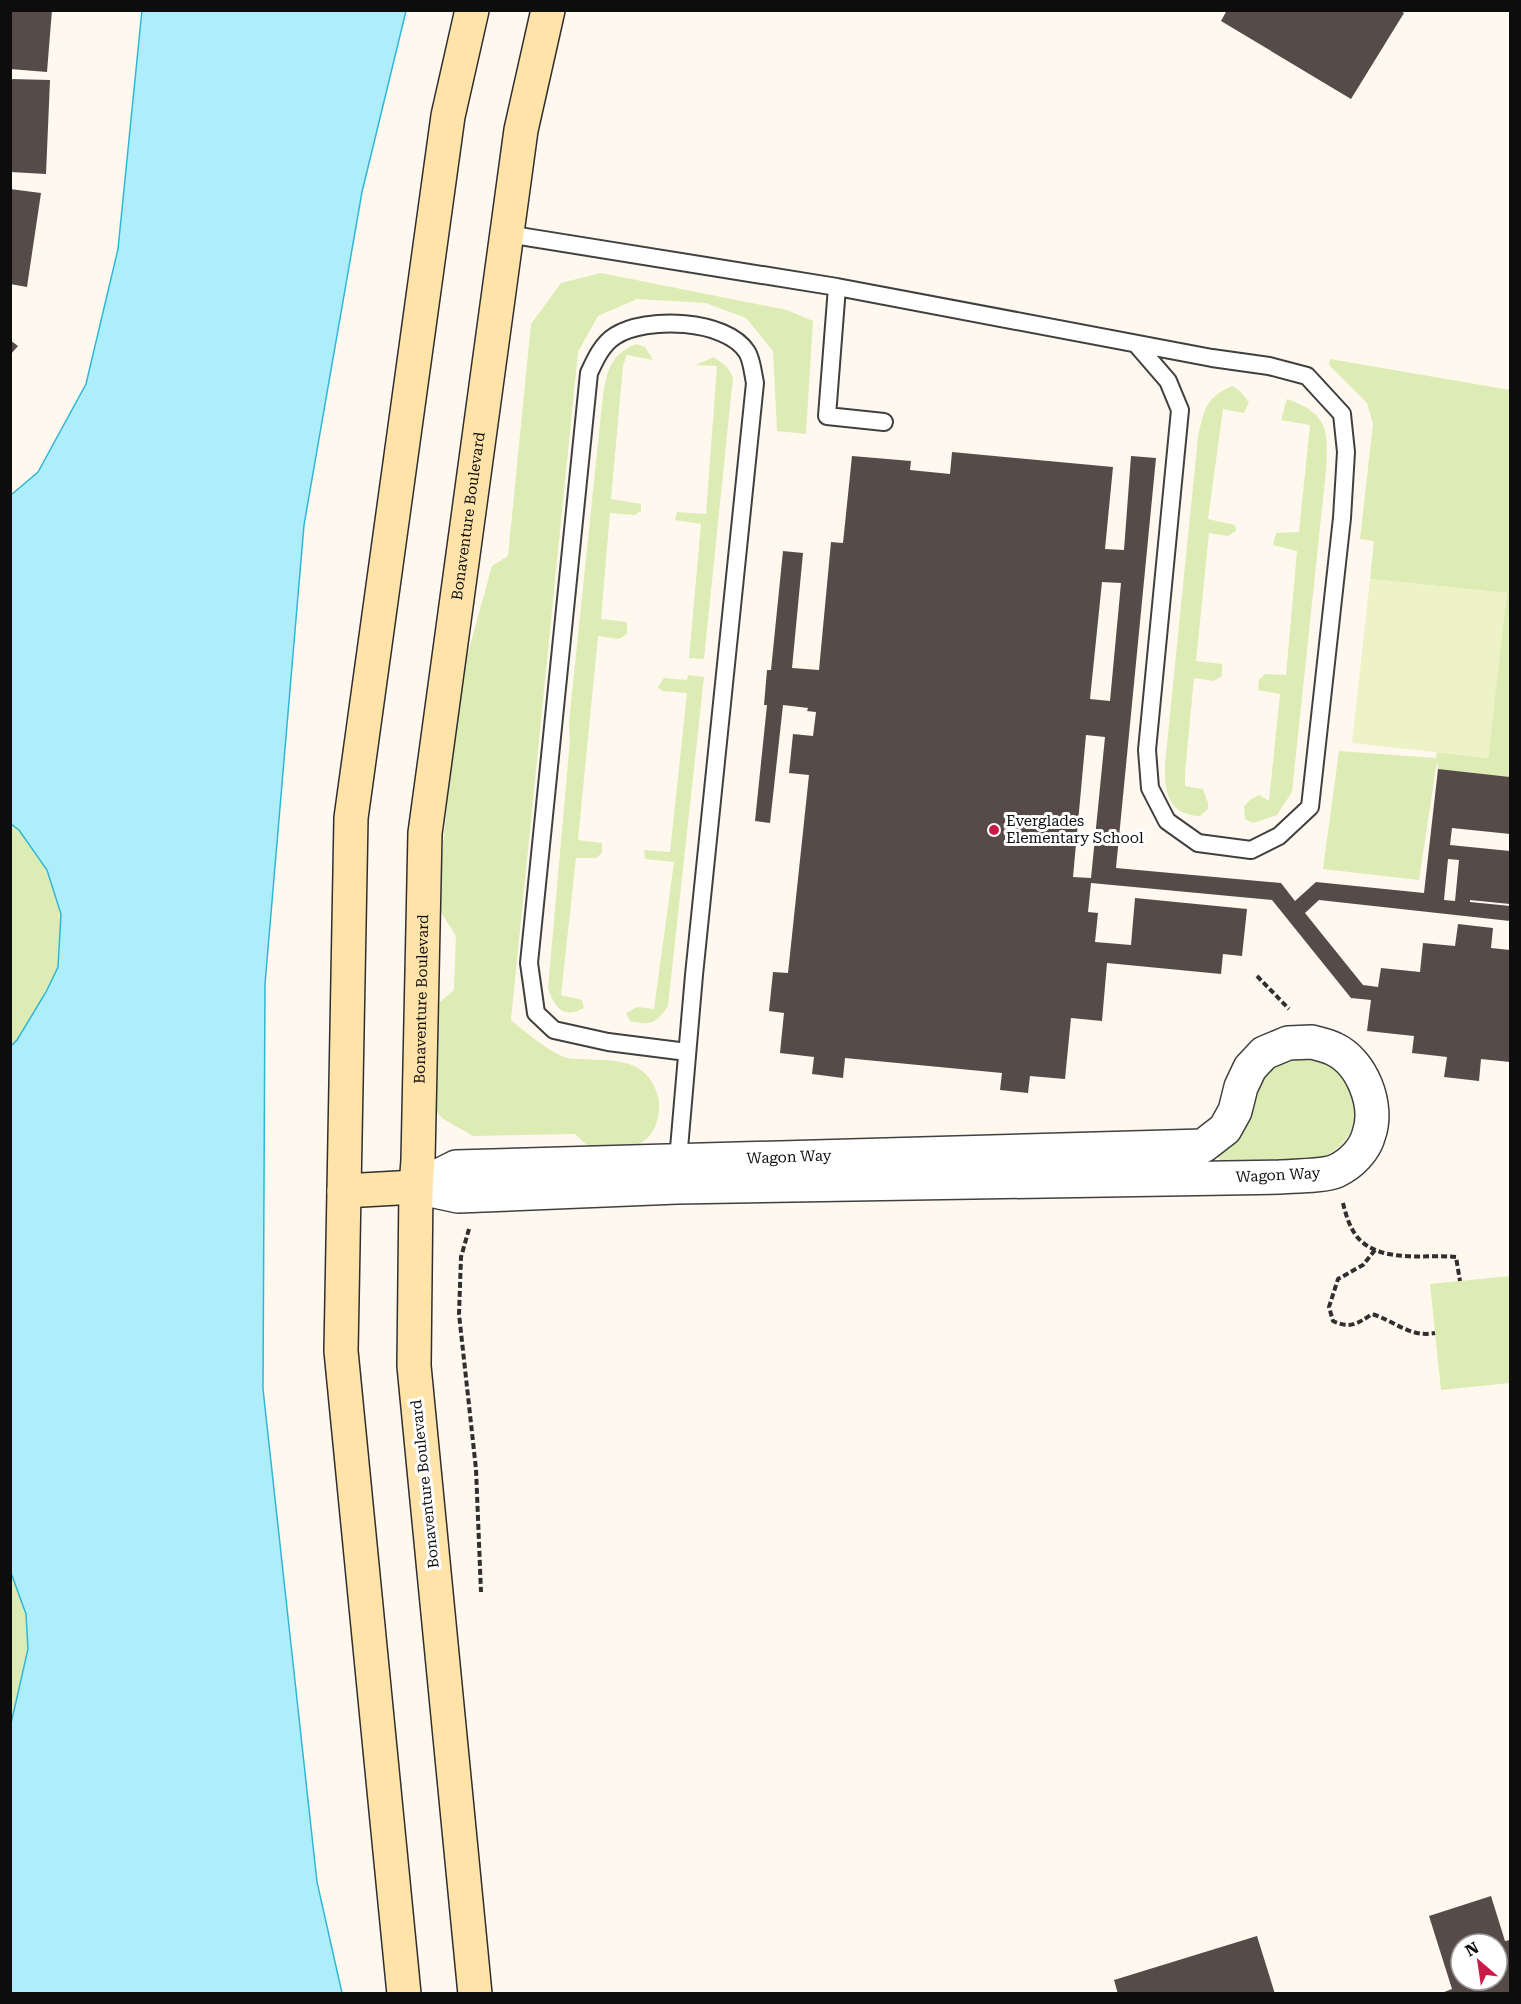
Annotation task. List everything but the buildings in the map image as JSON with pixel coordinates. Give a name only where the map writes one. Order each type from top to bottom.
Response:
[{"type":"main road","points":[[404,1994],[340,1351],[351,818],[448,116],[472,10]]},
{"type":"main road","name":"Bonaventure Boulevard","points":[[475,1994],[414,1366],[425,833],[521,130],[548,10]]},
{"type":"main road","name":"Wagon Way","points":[[344,1191],[416,1186]]},
{"type":"street","name":"Wagon Way","points":[[1312,1042],[1335,1049],[1352,1064],[1367,1087],[1372,1113],[1370,1134],[1357,1156],[1335,1172],[1280,1177],[677,1187],[458,1196],[416,1186],[456,1167],[1203,1146],[1225,1129],[1235,1111],[1241,1087],[1250,1068],[1264,1053],[1288,1043],[1312,1042]]},
{"type":"lane","points":[[507,234],[837,287],[1212,358],[1269,366],[1307,376],[1341,414],[1346,452],[1342,518],[1310,807],[1279,836],[1251,850],[1198,843],[1167,821],[1150,788],[1148,750],[1180,410],[1168,381],[1136,344]]},
{"type":"lane","points":[[837,287],[827,416],[884,422]]},
{"type":"lane","points":[[678,1160],[755,383],[747,353],[730,335],[695,325],[645,324],[615,336],[598,354],[589,373],[529,963],[536,1012],[554,1030],[608,1042],[687,1052]]},
{"type":"path","points":[[1257,976],[1294,1014]]},
{"type":"path","points":[[1342,1197],[1350,1224],[1360,1240],[1375,1250],[1413,1256],[1456,1257],[1460,1281]]},
{"type":"path","points":[[469,1228],[461,1257],[459,1314],[476,1469],[481,1592]]},
{"type":"path","points":[[1375,1250],[1363,1265],[1338,1279],[1329,1307],[1334,1321],[1344,1326],[1357,1324],[1372,1314],[1385,1318],[1407,1331],[1426,1335],[1435,1333]]},
{"type":"green space","points":[[601,273],[787,310],[813,321],[806,434],[777,431],[773,351],[746,318],[706,303],[637,299],[598,316],[578,352],[511,1020],[557,1054],[573,1059],[630,1064],[646,1074],[652,1082],[659,1108],[652,1133],[635,1146],[604,1151],[591,1147],[575,1134],[473,1136],[442,1118],[432,1106],[438,1004],[454,990],[456,936],[437,906],[458,689],[492,566],[508,556],[531,324],[561,283]]},
{"type":"green space","points":[[636,344],[645,347],[653,360],[627,355],[623,366],[611,499],[641,504],[641,511],[635,515],[610,513],[601,619],[627,622],[627,634],[619,639],[598,636],[578,840],[602,843],[602,853],[596,858],[576,858],[561,995],[582,1000],[584,1008],[565,1012],[556,1005],[548,988],[570,740],[569,722],[603,395],[609,370],[615,358]]},
{"type":"green space","points":[[714,357],[727,367],[733,377],[704,659],[689,658],[701,524],[675,520],[677,512],[706,514],[717,366],[695,365]]},
{"type":"green space","points":[[1330,359],[1510,390],[1510,777],[1438,769],[1437,761],[1419,880],[1323,869],[1339,751],[1436,758],[1437,752],[1488,758],[1506,593],[1370,579],[1374,541],[1360,539],[1373,424],[1367,403],[1329,365]]},
{"type":"green space","points":[[1232,386],[1239,390],[1249,402],[1244,413],[1223,409],[1208,519],[1235,525],[1236,531],[1228,536],[1209,533],[1196,661],[1222,664],[1222,676],[1214,681],[1194,678],[1185,773],[1185,786],[1203,789],[1208,803],[1208,809],[1200,816],[1189,815],[1181,811],[1170,800],[1167,792],[1165,764],[1198,437],[1202,419],[1211,400]]},
{"type":"green space","points":[[1287,399],[1311,411],[1323,425],[1327,445],[1326,471],[1292,792],[1277,815],[1253,823],[1245,819],[1244,807],[1259,795],[1269,801],[1280,694],[1258,690],[1259,680],[1265,674],[1286,675],[1297,551],[1273,545],[1276,533],[1299,532],[1310,425],[1281,420]]},
{"type":"green space","points":[[1370,579],[1507,593],[1488,758],[1352,743]]},
{"type":"green space","points":[[688,675],[704,677],[668,1006],[653,1022],[630,1021],[626,1013],[637,1007],[654,1009],[674,862],[645,859],[644,850],[670,852],[687,693],[662,691],[658,687],[664,678],[687,680]]},
{"type":"green space","points":[[10,824],[19,830],[47,870],[61,914],[58,967],[46,992],[11,1047]]},
{"type":"green space","points":[[1312,1056],[1331,1064],[1346,1079],[1354,1100],[1355,1111],[1354,1122],[1346,1140],[1318,1160],[1220,1160],[1215,1152],[1255,1084],[1278,1061]]},
{"type":"green space","points":[[1510,1276],[1510,1383],[1441,1390],[1430,1284]]},
{"type":"green space","points":[[11,1570],[26,1614],[28,1649],[11,1728]]},
{"type":"water","points":[[142,10],[406,11],[362,192],[304,525],[265,984],[263,1389],[317,1882],[342,1993],[11,1993],[10,1728],[28,1649],[26,1614],[10,1570],[10,1047],[17,1040],[46,992],[58,967],[61,914],[47,870],[19,830],[11,824],[11,495],[38,472],[86,384],[118,249]]},
{"type":"place","name":"Everglades Elementary School","points":[[994,830]]}]
